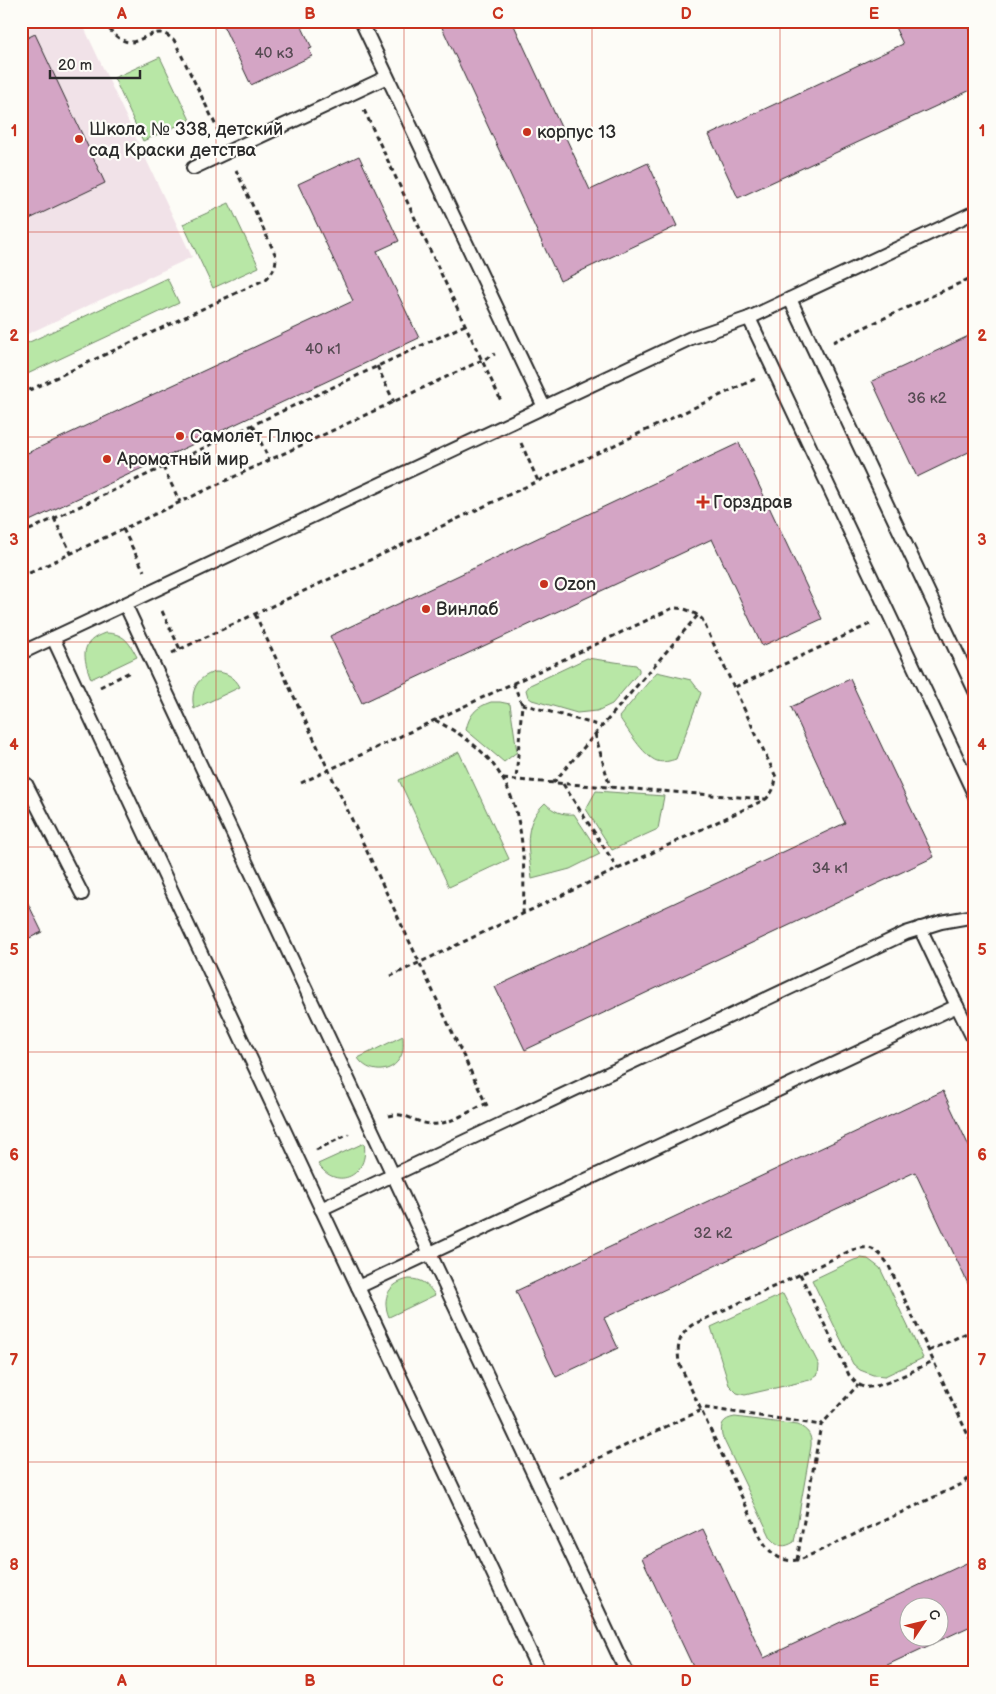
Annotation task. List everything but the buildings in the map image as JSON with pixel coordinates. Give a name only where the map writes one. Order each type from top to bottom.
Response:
[{"type":"lane","points":[[361,21],[544,408]]},
{"type":"lane","points":[[193,168],[387,76]]},
{"type":"lane","points":[[21,653],[698,335],[749,318],[975,212]]},
{"type":"lane","points":[[790,299],[975,691]]},
{"type":"lane","points":[[749,318],[975,796]]},
{"type":"lane","points":[[125,604],[627,1673]]},
{"type":"lane","points":[[52,638],[540,1673]]},
{"type":"lane","points":[[23,782],[82,894]]},
{"type":"lane","points":[[321,1209],[906,933],[920,928],[975,916]]},
{"type":"lane","points":[[920,928],[975,1042]]},
{"type":"lane","points":[[358,1287],[957,1006]]},
{"type":"path","points":[[21,394],[266,278],[274,271],[276,265],[276,256],[174,40],[161,33],[151,34],[134,42],[128,41],[114,35],[104,21]]},
{"type":"path","points":[[355,92],[538,481]]},
{"type":"path","points":[[815,351],[975,276]]},
{"type":"path","points":[[21,534],[465,325]]},
{"type":"path","points":[[21,577],[514,345]]},
{"type":"path","points":[[377,366],[394,402]]},
{"type":"path","points":[[80,696],[774,370]]},
{"type":"path","points":[[252,424],[270,460]]},
{"type":"path","points":[[163,467],[180,502]]},
{"type":"path","points":[[54,518],[71,553]]},
{"type":"path","points":[[301,783],[672,608],[683,608],[702,619],[735,687],[776,776],[772,794],[766,800],[392,976]]},
{"type":"path","points":[[255,614],[496,1127]]},
{"type":"path","points":[[552,783],[698,615]]},
{"type":"path","points":[[735,687],[889,615]]},
{"type":"path","points":[[513,683],[522,704],[516,780]]},
{"type":"path","points":[[522,704],[601,726]]},
{"type":"path","points":[[434,720],[462,736],[481,751],[503,779],[514,806],[522,840],[525,874],[523,914]]},
{"type":"path","points":[[595,733],[610,787]]},
{"type":"path","points":[[503,779],[766,800]]},
{"type":"path","points":[[563,784],[618,869]]},
{"type":"path","points":[[975,1450],[888,1264],[880,1253],[870,1248],[861,1247],[852,1250],[800,1274],[692,1325],[680,1337],[677,1348],[679,1363],[769,1551],[779,1558],[796,1560],[962,1484],[970,1477],[975,1468]]},
{"type":"path","points":[[800,1274],[849,1375],[858,1385],[864,1387],[878,1386],[933,1360]]},
{"type":"path","points":[[929,1351],[975,1329]]},
{"type":"path","points":[[796,1560],[821,1425],[858,1385]]},
{"type":"path","points":[[539,1486],[707,1408],[821,1425]]},
{"type":"shaded area","name":"Школа № 338, детский сад Краски детства","points":[[21,21],[81,21],[192,257],[21,337]]},
{"type":"green space","points":[[160,57],[190,120],[143,141],[114,78]]},
{"type":"green space","points":[[229,203],[259,267],[213,288],[183,224]]},
{"type":"green space","points":[[167,278],[179,303],[21,377],[21,346]]},
{"type":"green space","points":[[105,633],[112,633],[125,639],[137,657],[91,679],[86,664],[85,651],[91,641]]},
{"type":"green space","points":[[587,658],[636,665],[639,672],[612,704],[597,711],[577,713],[532,700],[528,697],[526,690],[530,685]]},
{"type":"green space","points":[[215,672],[230,676],[236,680],[240,687],[194,709],[193,696],[196,685],[204,677]]},
{"type":"green space","points":[[657,672],[691,680],[701,693],[676,759],[664,762],[657,761],[646,754],[619,717]]},
{"type":"green space","points":[[491,702],[510,704],[517,752],[504,762],[466,730],[474,712],[481,706]]},
{"type":"green space","points":[[459,752],[509,859],[449,887],[399,780]]},
{"type":"green space","points":[[596,791],[664,796],[658,829],[612,850],[586,809]]},
{"type":"green space","points":[[545,803],[558,812],[574,814],[600,854],[570,869],[532,879],[528,839],[532,820]]},
{"type":"green space","points":[[403,1036],[402,1054],[392,1067],[380,1070],[374,1069],[362,1063],[358,1058]]},
{"type":"green space","points":[[364,1143],[365,1154],[362,1164],[350,1176],[334,1177],[318,1164]]},
{"type":"green space","points":[[861,1258],[868,1259],[880,1268],[923,1358],[885,1376],[873,1375],[860,1370],[853,1364],[812,1280]]},
{"type":"green space","points":[[409,1279],[424,1283],[435,1295],[389,1317],[386,1304],[388,1292],[396,1284]]},
{"type":"green space","points":[[783,1294],[819,1365],[818,1374],[810,1380],[745,1395],[737,1393],[729,1385],[711,1327]]},
{"type":"green space","points":[[735,1417],[798,1425],[807,1431],[810,1436],[811,1446],[794,1542],[790,1544],[782,1546],[771,1538],[722,1436],[723,1423]]},
{"type":"place","name":"корпус 13","points":[[527,132]]},
{"type":"place","name":"Школа № 338, детский сад Краски детства","points":[[79,139]]},
{"type":"place","name":"Самолет Плюс","points":[[180,436]]},
{"type":"place","name":"Ароматный мир","points":[[107,459]]},
{"type":"place","name":"Горздрав","points":[[703,502]]},
{"type":"place","name":"Ozon","points":[[544,584]]},
{"type":"place","name":"Винлаб","points":[[426,609]]}]
